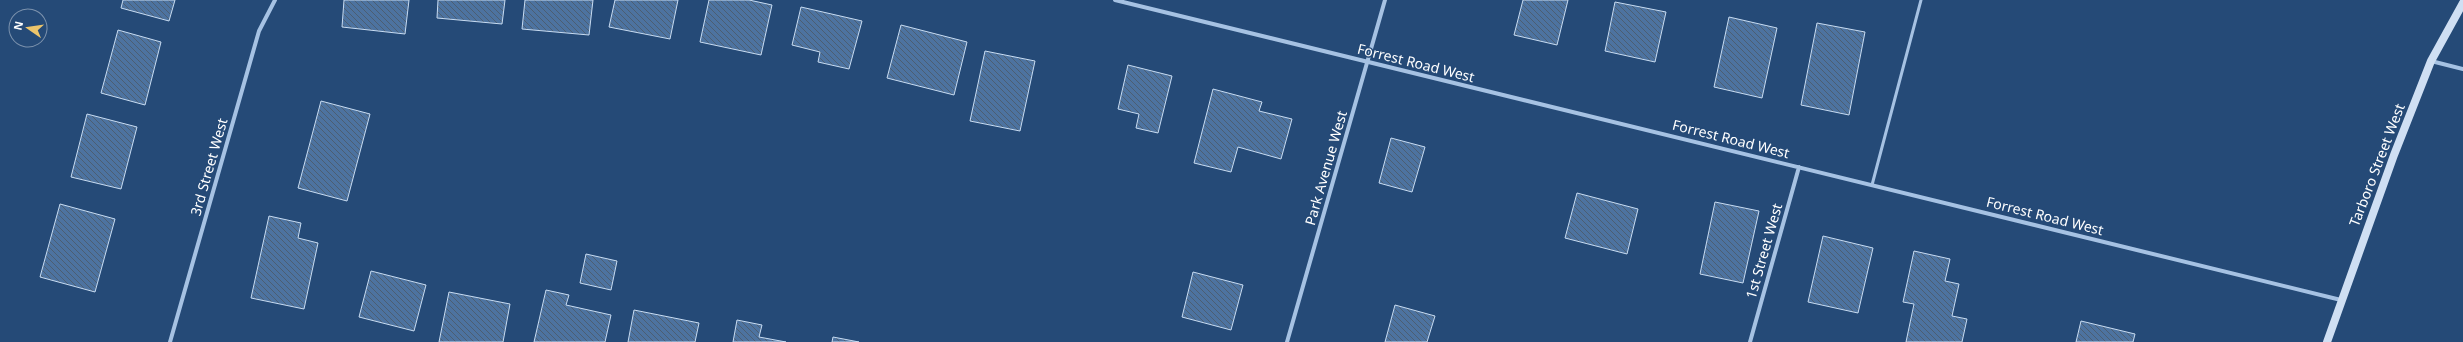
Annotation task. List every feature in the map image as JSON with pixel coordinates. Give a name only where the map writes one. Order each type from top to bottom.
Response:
[{"type":"main road","name":"Tarboro Street West","points":[[2327,342],[2341,300],[2431,61],[2463,3]]},
{"type":"street","name":"3rd Street West","points":[[170,342],[259,32],[275,0]]},
{"type":"street","name":"Forrest Road West","points":[[1115,0],[2341,300]]},
{"type":"street","name":"Park Avenue West","points":[[1287,342],[1385,0]]},
{"type":"street","points":[[2431,61],[2463,69]]},
{"type":"street","name":"1st Street West","points":[[1750,342],[1799,167]]},
{"type":"lane","points":[[1872,185],[1920,0]]},
{"type":"building","points":[[123,0],[175,0],[169,21],[121,8]]},
{"type":"building","points":[[344,0],[409,0],[405,34],[342,27]]},
{"type":"building","points":[[438,0],[505,0],[502,24],[437,18]]},
{"type":"building","points":[[525,0],[593,0],[589,35],[522,29]]},
{"type":"building","points":[[615,0],[678,0],[670,39],[609,27]]},
{"type":"building","points":[[709,0],[749,0],[772,5],[761,55],[700,42]]},
{"type":"building","points":[[1523,0],[1568,0],[1557,45],[1514,35]]},
{"type":"building","points":[[1615,2],[1666,12],[1655,62],[1605,51]]},
{"type":"building","points":[[801,7],[862,21],[849,69],[818,62],[820,52],[792,45]]},
{"type":"building","points":[[1729,17],[1777,28],[1762,98],[1714,87]]},
{"type":"building","points":[[1817,23],[1865,32],[1849,115],[1801,105]]},
{"type":"building","points":[[901,25],[967,42],[954,95],[887,78]]},
{"type":"building","points":[[118,30],[161,42],[145,105],[101,93]]},
{"type":"building","points":[[985,51],[1035,61],[1020,131],[970,121]]},
{"type":"building","points":[[1128,65],[1172,76],[1158,133],[1136,128],[1139,114],[1118,109]]},
{"type":"building","points":[[1213,89],[1262,102],[1259,111],[1292,119],[1281,159],[1238,147],[1231,172],[1194,163]]},
{"type":"building","points":[[321,101],[370,114],[347,201],[298,188]]},
{"type":"building","points":[[87,114],[137,127],[121,189],[71,177]]},
{"type":"building","points":[[1391,138],[1425,147],[1412,192],[1379,183]]},
{"type":"building","points":[[1577,193],[1638,209],[1627,254],[1565,238]]},
{"type":"building","points":[[1715,202],[1759,211],[1743,283],[1700,274]]},
{"type":"building","points":[[60,204],[115,219],[95,292],[40,277]]},
{"type":"building","points":[[269,216],[301,223],[298,238],[318,243],[304,309],[251,298]]},
{"type":"building","points":[[1823,236],[1873,248],[1858,313],[1808,302]]},
{"type":"building","points":[[1914,251],[1950,259],[1945,281],[1959,284],[1952,316],[1967,319],[1962,342],[1906,342],[1914,304],[1903,302]]},
{"type":"building","points":[[586,254],[617,261],[611,290],[580,283]]},
{"type":"building","points":[[371,271],[426,285],[414,331],[359,317]]},
{"type":"building","points":[[1193,272],[1243,285],[1231,330],[1182,317]]},
{"type":"building","points":[[546,290],[569,295],[566,305],[611,315],[605,342],[534,342]]},
{"type":"building","points":[[449,292],[510,304],[503,342],[439,342]]},
{"type":"building","points":[[1395,305],[1435,316],[1427,342],[1385,342]]},
{"type":"building","points":[[634,310],[699,323],[695,342],[628,342]]},
{"type":"building","points":[[737,320],[762,325],[759,337],[786,342],[733,342]]},
{"type":"building","points":[[2081,321],[2135,334],[2133,342],[2076,342]]},
{"type":"building","points":[[833,337],[859,342],[832,342]]}]
